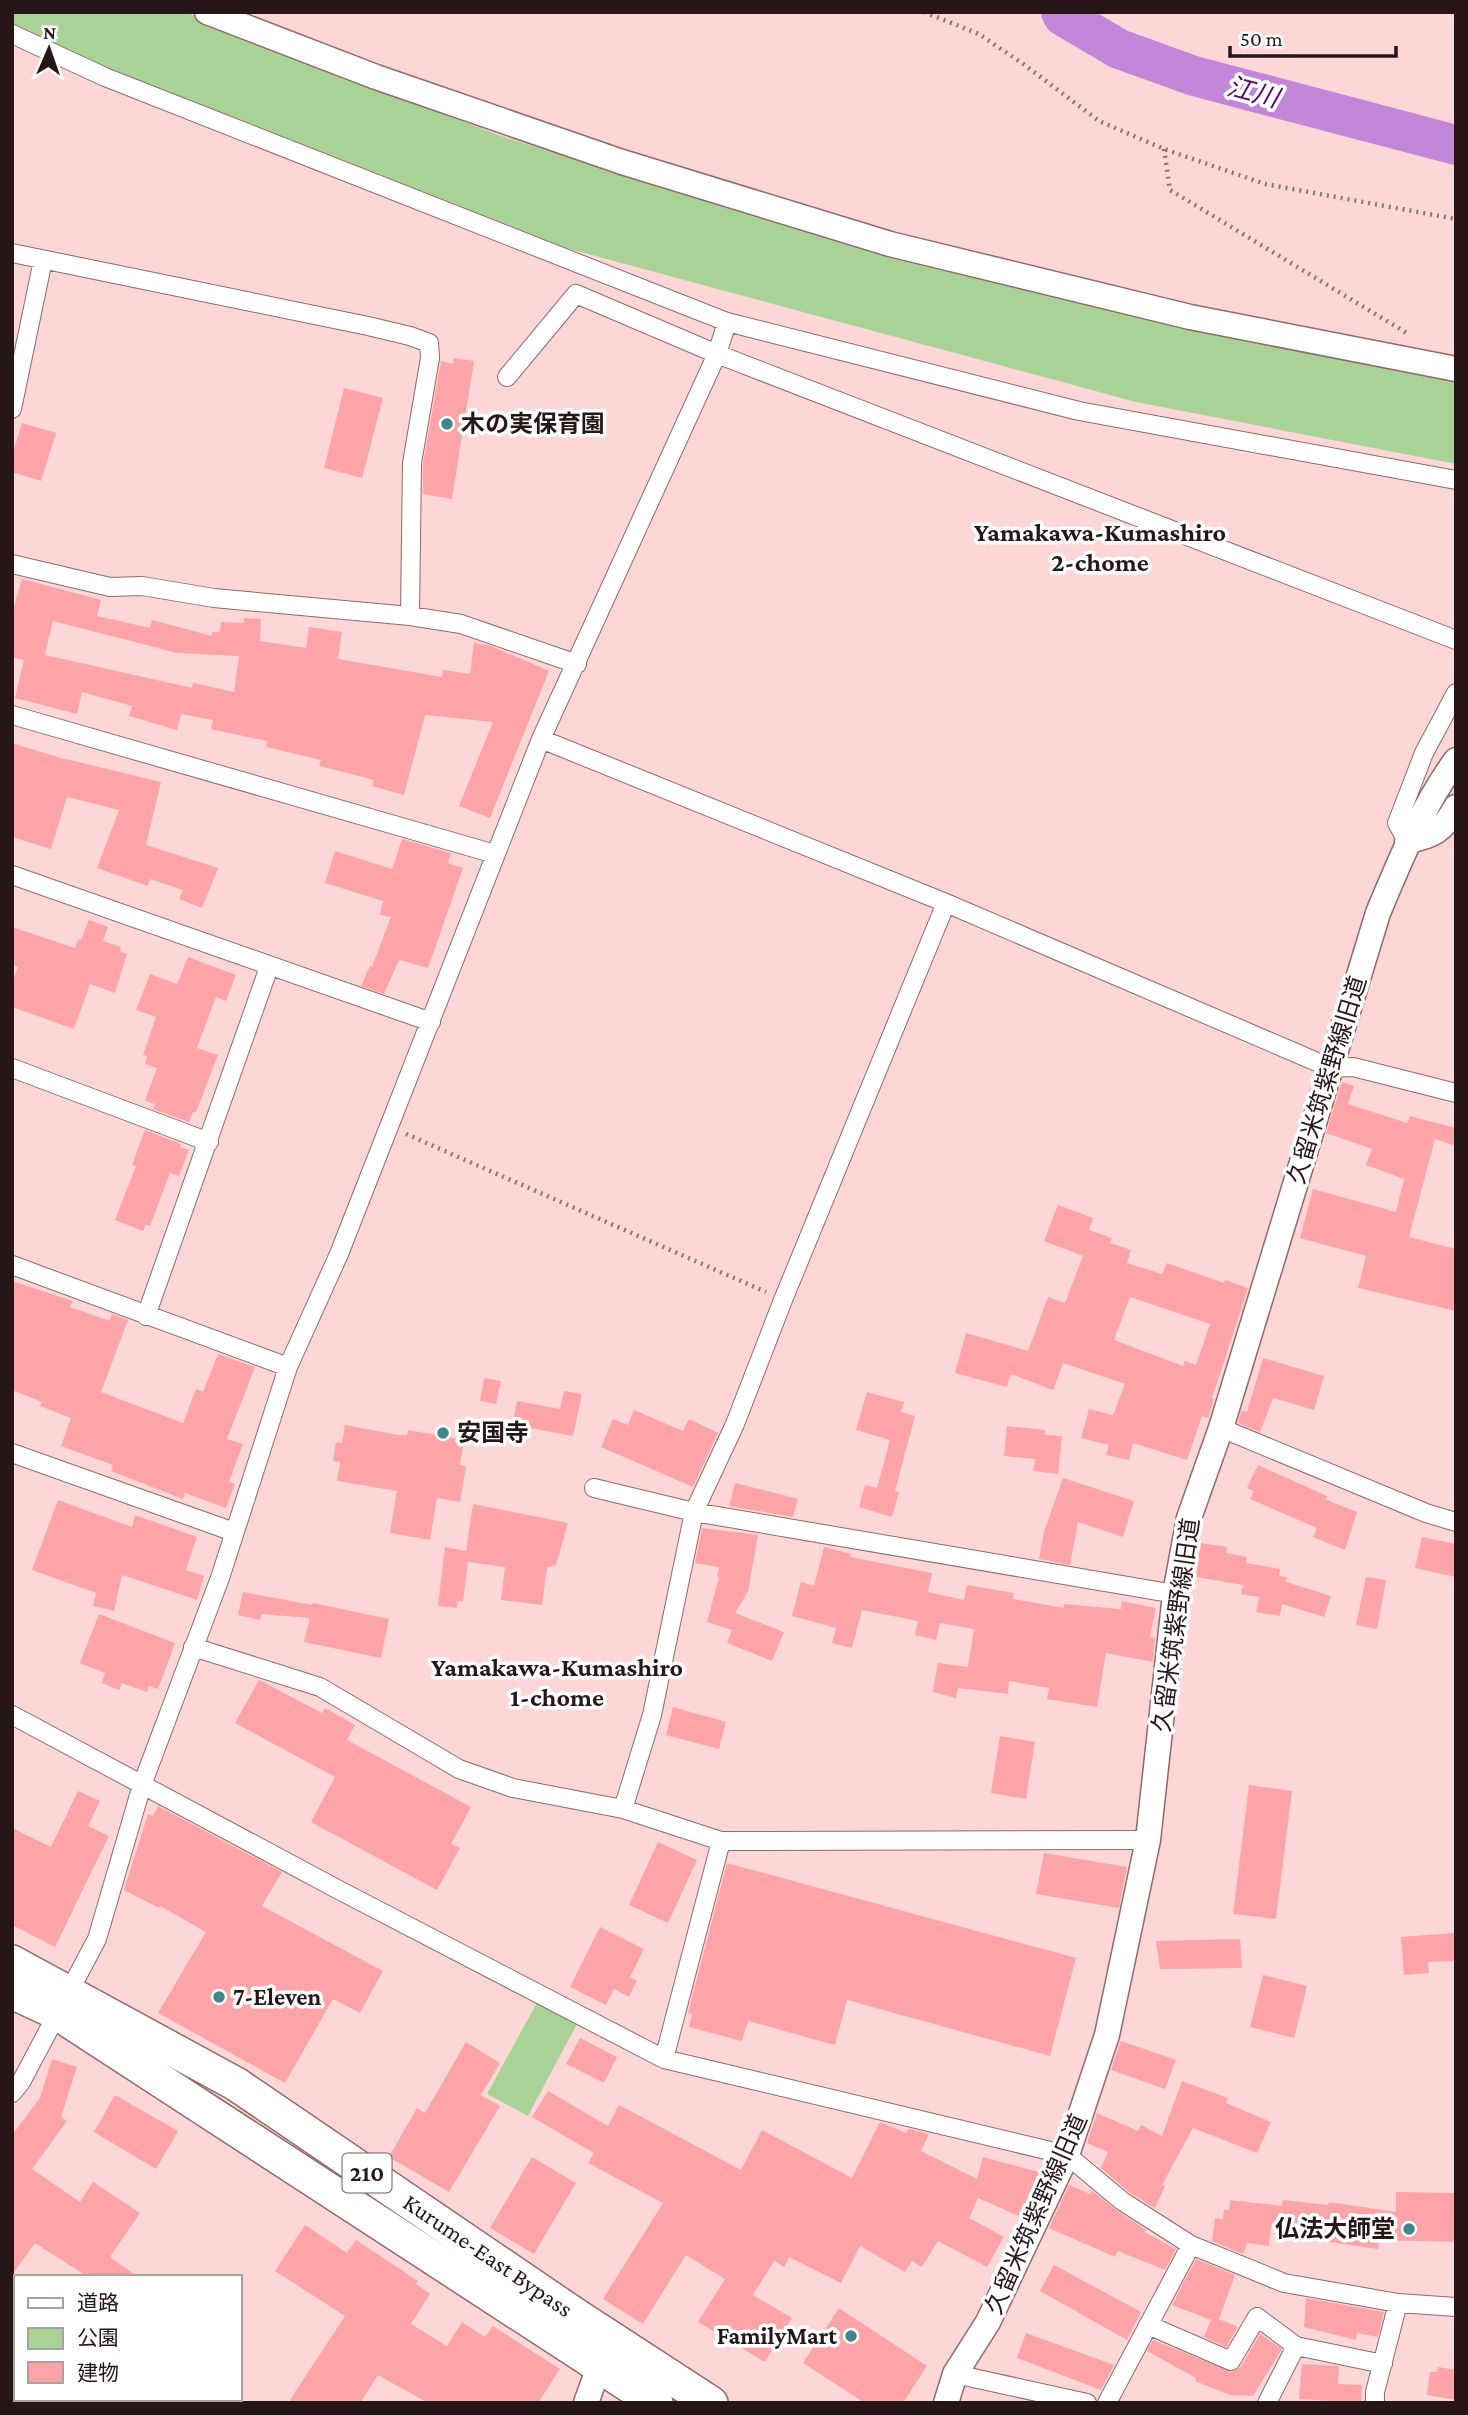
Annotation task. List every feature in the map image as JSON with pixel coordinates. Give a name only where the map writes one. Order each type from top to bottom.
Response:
[{"type":"highway","name":"Kurume-East Bypass","points":[[12,1962],[64,2003],[656,2403]]},
{"type":"highway","name":"Kurume-East Bypass","points":[[12,1992],[64,2003],[236,2084],[577,2316],[711,2403]]},
{"type":"street","points":[[207,12],[376,77],[622,162],[890,244],[1190,317],[1456,369]]},
{"type":"street","points":[[12,34],[105,77],[727,322],[1080,411],[1456,480]]},
{"type":"street","points":[[12,253],[368,326],[429,343],[430,358],[412,463],[411,616]]},
{"type":"street","points":[[12,409],[43,260]]},
{"type":"street","points":[[507,377],[576,294],[717,354],[1456,640]]},
{"type":"street","points":[[12,2093],[21,2082],[97,1939],[142,1786],[220,1578],[288,1367],[339,1254],[541,739],[717,354],[727,322]]},
{"type":"street","points":[[12,564],[110,587],[142,586],[214,597],[411,616],[461,624],[577,664]]},
{"type":"street","points":[[1456,693],[1424,753],[1397,823],[1407,841],[1430,836],[1447,822],[1456,807]]},
{"type":"street","points":[[12,715],[495,854]]},
{"type":"street","points":[[541,739],[946,903],[1331,1068],[1353,1067],[1456,1093]]},
{"type":"street","name":"久留米筑紫野線旧道","points":[[946,2403],[955,2374],[988,2322],[1068,2155],[1108,2035],[1148,1840],[1175,1594],[1189,1518],[1221,1428],[1378,913],[1407,841],[1456,760]]},
{"type":"street","points":[[12,875],[431,1022]]},
{"type":"street","points":[[623,1809],[652,1715],[694,1512],[735,1424],[946,903]]},
{"type":"street","points":[[146,1316],[269,967]]},
{"type":"street","points":[[12,1068],[209,1142]]},
{"type":"street","points":[[12,1265],[288,1367]]},
{"type":"street","points":[[1221,1428],[1426,1513],[1456,1522]]},
{"type":"street","points":[[12,1453],[234,1532]]},
{"type":"street","points":[[594,1488],[694,1512],[1175,1594]]},
{"type":"street","points":[[193,1647],[320,1688],[459,1769],[513,1788],[623,1809],[721,1841],[1148,1840]]},
{"type":"street","points":[[12,1715],[142,1786],[664,2059],[1068,2155],[1122,2201],[1191,2245],[1284,2283],[1398,2303],[1456,2307]]},
{"type":"street","points":[[664,2059],[721,1841]]},
{"type":"street","points":[[1107,2403],[1191,2245]]},
{"type":"street","points":[[1375,2403],[1375,2392],[1398,2303]]},
{"type":"street","points":[[1148,2325],[1231,2361],[1256,2317],[1296,2346],[1382,2364]]},
{"type":"street","points":[[1267,2403],[1296,2346]]},
{"type":"street","points":[[586,2403],[600,2364]]},
{"type":"street","points":[[955,2374],[1087,2403]]},
{"type":"path","points":[[924,12],[979,34],[1099,121],[1164,149],[1265,184],[1456,219]]},
{"type":"path","points":[[1164,149],[1170,190],[1416,339]]},
{"type":"path","points":[[390,1127],[783,1300]]},
{"type":"green space","points":[[12,12],[186,12],[225,30],[498,135],[796,229],[1036,292],[1199,331],[1456,382],[1456,464],[1136,402],[566,248],[123,77],[12,24]]},
{"type":"green space","points":[[539,1999],[579,2020],[528,2116],[487,2094]]},
{"type":"building","points":[[454,358],[474,361],[452,499],[423,494],[423,464],[441,361],[453,364]]},
{"type":"building","points":[[344,388],[383,398],[362,478],[324,468]]},
{"type":"building","points":[[22,423],[56,433],[41,481],[12,472],[12,456]]},
{"type":"building","points":[[22,579],[101,600],[97,616],[150,628],[152,620],[212,636],[212,632],[220,632],[221,622],[244,623],[244,618],[261,619],[260,641],[306,648],[309,627],[342,632],[338,659],[442,677],[443,670],[470,674],[474,643],[491,646],[549,671],[490,818],[459,806],[493,722],[425,715],[404,795],[372,786],[374,780],[319,766],[321,760],[266,747],[267,741],[211,729],[213,720],[181,714],[177,730],[129,716],[132,706],[82,692],[77,714],[15,698],[24,660],[12,657],[12,614]],"holes":[[[53,621],[177,653],[239,656],[234,692],[193,683],[192,688],[45,655]]]},
{"type":"building","points":[[12,743],[57,757],[161,782],[146,845],[218,868],[202,908],[179,899],[183,890],[150,879],[148,886],[97,868],[119,810],[67,797],[51,849],[12,837]]},
{"type":"building","points":[[402,839],[451,853],[448,863],[463,868],[428,968],[399,960],[384,994],[361,986],[370,966],[372,967],[391,917],[380,915],[383,901],[325,883],[335,851],[392,869]]},
{"type":"building","points":[[89,920],[108,927],[103,941],[121,947],[120,951],[127,954],[115,993],[90,984],[74,1029],[12,1007],[12,983],[18,967],[12,965],[12,927],[75,948]]},
{"type":"building","points":[[188,957],[236,975],[226,1001],[216,997],[197,1048],[218,1055],[196,1112],[193,1112],[189,1122],[153,1109],[155,1104],[145,1101],[157,1068],[145,1064],[147,1056],[143,1055],[156,1017],[136,1010],[150,974],[177,984]]},
{"type":"building","points":[[1342,1082],[1354,1086],[1348,1104],[1407,1123],[1410,1116],[1456,1128],[1456,1146],[1435,1139],[1409,1237],[1456,1249],[1456,1311],[1358,1288],[1366,1256],[1300,1238],[1313,1189],[1396,1212],[1404,1179],[1366,1165],[1372,1149],[1326,1133]]},
{"type":"building","points":[[145,1130],[181,1144],[180,1147],[189,1150],[179,1176],[170,1173],[150,1226],[146,1224],[143,1231],[115,1220],[136,1166],[132,1165]]},
{"type":"building","points":[[1058,1205],[1093,1218],[1089,1230],[1112,1238],[1110,1243],[1131,1250],[1127,1263],[1162,1274],[1167,1263],[1224,1283],[1225,1280],[1248,1288],[1208,1418],[1202,1416],[1187,1460],[1133,1443],[1129,1460],[1106,1455],[1109,1445],[1081,1438],[1089,1409],[1113,1415],[1125,1384],[1063,1363],[1053,1390],[1011,1374],[1007,1387],[955,1373],[966,1333],[1028,1351],[1048,1297],[1065,1303],[1083,1256],[1044,1241]],"holes":[[[1130,1297],[1210,1324],[1196,1365],[1185,1361],[1183,1366],[1114,1340]]]},
{"type":"building","points":[[12,1281],[73,1301],[70,1307],[110,1321],[112,1314],[128,1320],[101,1392],[183,1423],[196,1389],[203,1392],[218,1354],[255,1367],[227,1439],[243,1444],[229,1482],[235,1484],[226,1508],[185,1493],[183,1499],[111,1471],[113,1465],[61,1446],[71,1418],[40,1406],[42,1402],[12,1390]]},
{"type":"building","points":[[1263,1358],[1324,1376],[1314,1410],[1273,1398],[1260,1432],[1238,1423],[1242,1410],[1247,1412]]},
{"type":"building","points":[[484,1378],[501,1381],[496,1404],[480,1401]]},
{"type":"building","points":[[564,1391],[582,1394],[573,1436],[519,1426],[520,1421],[513,1420],[517,1401],[560,1409]]},
{"type":"building","points":[[867,1392],[904,1402],[901,1412],[915,1416],[895,1491],[899,1492],[892,1517],[859,1507],[865,1485],[877,1488],[890,1440],[856,1430]]},
{"type":"building","points":[[634,1410],[683,1431],[689,1419],[718,1433],[693,1487],[601,1447],[613,1419],[628,1425]]},
{"type":"building","points":[[345,1425],[398,1435],[407,1435],[408,1430],[464,1440],[460,1465],[466,1466],[460,1502],[437,1498],[430,1540],[390,1533],[397,1491],[337,1481],[340,1462],[333,1461],[336,1442],[342,1443]]},
{"type":"building","points":[[1007,1426],[1045,1430],[1045,1435],[1062,1436],[1058,1474],[1033,1471],[1035,1459],[1004,1456]]},
{"type":"building","points":[[1258,1465],[1327,1496],[1326,1500],[1357,1512],[1345,1550],[1313,1537],[1317,1528],[1250,1499],[1254,1491],[1247,1488]]},
{"type":"building","points":[[1063,1478],[1134,1501],[1123,1537],[1078,1522],[1070,1565],[1039,1559],[1044,1532]]},
{"type":"building","points":[[735,1483],[798,1499],[793,1517],[729,1506]]},
{"type":"building","points":[[58,1500],[132,1527],[135,1515],[197,1537],[186,1570],[204,1576],[197,1600],[122,1575],[114,1611],[93,1606],[96,1593],[32,1570]]},
{"type":"building","points":[[473,1504],[568,1523],[556,1565],[547,1568],[542,1605],[501,1600],[505,1567],[468,1562],[463,1602],[458,1601],[457,1608],[438,1606],[445,1547],[466,1551]]},
{"type":"building","points":[[702,1528],[758,1535],[748,1592],[735,1613],[784,1632],[772,1661],[727,1643],[732,1630],[707,1622],[719,1577],[719,1567],[695,1563]]},
{"type":"building","points":[[1422,1537],[1456,1544],[1456,1577],[1415,1568]]},
{"type":"building","points":[[1201,1543],[1227,1547],[1226,1553],[1247,1557],[1246,1563],[1280,1569],[1279,1576],[1287,1577],[1286,1582],[1331,1596],[1324,1617],[1282,1604],[1280,1616],[1256,1612],[1259,1597],[1241,1594],[1243,1585],[1196,1577]]},
{"type":"building","points":[[824,1547],[851,1554],[850,1557],[932,1573],[928,1592],[964,1600],[967,1585],[1014,1593],[1013,1599],[1064,1608],[1064,1604],[1121,1609],[1122,1601],[1156,1608],[1150,1637],[1155,1638],[1153,1662],[1106,1653],[1097,1707],[1047,1699],[1049,1688],[1009,1681],[1008,1694],[958,1688],[956,1698],[933,1692],[938,1663],[968,1667],[974,1629],[940,1623],[936,1640],[915,1635],[918,1621],[862,1610],[852,1648],[832,1643],[836,1628],[792,1616],[801,1582],[814,1586]]},
{"type":"building","points":[[1366,1577],[1386,1580],[1377,1629],[1356,1625]]},
{"type":"building","points":[[243,1592],[389,1619],[381,1658],[304,1642],[310,1618],[262,1614],[260,1620],[238,1615]]},
{"type":"building","points":[[99,1614],[175,1643],[158,1689],[149,1686],[147,1692],[122,1683],[119,1690],[102,1683],[105,1673],[80,1663]]},
{"type":"building","points":[[259,1680],[322,1713],[325,1708],[355,1725],[347,1740],[471,1807],[451,1844],[460,1848],[437,1890],[311,1822],[335,1777],[235,1723]]},
{"type":"building","points":[[673,1707],[726,1722],[719,1749],[666,1735]]},
{"type":"building","points":[[1000,1736],[1035,1742],[1026,1799],[991,1793]]},
{"type":"building","points":[[1249,1785],[1292,1791],[1276,1919],[1233,1914]]},
{"type":"building","points":[[78,1791],[100,1801],[88,1826],[109,1836],[55,1947],[12,1925],[12,1828],[51,1847]]},
{"type":"building","points":[[158,1806],[282,1872],[262,1906],[383,1971],[360,2013],[333,1999],[285,2083],[158,2013],[206,1932],[160,1906],[159,1908],[124,1890],[148,1814],[153,1816]]},
{"type":"building","points":[[658,1842],[697,1860],[668,1923],[629,1905]]},
{"type":"building","points":[[1044,1853],[1127,1867],[1119,1908],[1036,1894]]},
{"type":"building","points":[[727,1863],[1076,1958],[1050,2056],[847,2000],[835,2045],[748,2021],[742,2041],[689,2027],[692,2014],[688,2013]]},
{"type":"building","points":[[600,1927],[644,1949],[630,1977],[637,1981],[629,1997],[614,1989],[606,2005],[570,1987]]},
{"type":"building","points":[[1454,1933],[1455,1961],[1428,1962],[1429,1973],[1404,1975],[1401,1937]]},
{"type":"building","points":[[1240,1939],[1242,1968],[1160,1969],[1156,1941]]},
{"type":"building","points":[[1263,1975],[1307,1986],[1294,2038],[1250,2027]]},
{"type":"building","points":[[580,2038],[617,2057],[604,2083],[566,2064]]},
{"type":"building","points":[[1121,2041],[1176,2060],[1165,2089],[1111,2070]]},
{"type":"building","points":[[466,2042],[500,2063],[481,2095],[500,2106],[449,2192],[389,2157],[417,2108],[425,2113]]},
{"type":"building","points":[[52,2059],[77,2067],[61,2117],[67,2121],[32,2169],[80,2202],[93,2182],[140,2213],[110,2257],[135,2275],[85,2275],[35,2243],[12,2275],[12,2135],[40,2098]]},
{"type":"building","points":[[1182,2081],[1228,2098],[1226,2103],[1271,2122],[1257,2153],[1193,2128],[1162,2185],[1165,2186],[1155,2208],[1129,2192],[1101,2168],[1108,2152],[1087,2143],[1097,2113],[1138,2131],[1141,2125],[1162,2136]]},
{"type":"building","points":[[548,2091],[608,2126],[619,2105],[741,2170],[762,2130],[852,2178],[880,2122],[906,2133],[909,2129],[929,2134],[921,2151],[977,2179],[983,2157],[1042,2173],[1021,2217],[978,2198],[969,2218],[1004,2237],[987,2267],[938,2241],[922,2267],[912,2261],[905,2272],[860,2246],[841,2283],[789,2257],[784,2267],[774,2261],[753,2295],[792,2318],[765,2362],[698,2322],[725,2279],[686,2255],[643,2324],[603,2299],[663,2203],[588,2163],[594,2153],[532,2117]]},
{"type":"building","points":[[115,2095],[178,2131],[156,2169],[94,2132]]},
{"type":"building","points":[[532,2157],[576,2183],[534,2254],[490,2228]]},
{"type":"building","points":[[1069,2185],[1090,2194],[1091,2190],[1146,2230],[1144,2232],[1176,2249],[1165,2270],[1118,2251],[1115,2257],[1049,2228]]},
{"type":"building","points":[[1396,2192],[1456,2193],[1456,2242],[1379,2240],[1378,2249],[1323,2241],[1324,2233],[1271,2226],[1269,2246],[1247,2243],[1243,2254],[1212,2241],[1215,2218],[1223,2219],[1224,2210],[1229,2210],[1230,2200],[1282,2206],[1283,2200],[1328,2205],[1329,2202],[1396,2212]]},
{"type":"building","points":[[305,2225],[347,2253],[356,2240],[418,2281],[416,2284],[430,2294],[411,2324],[447,2346],[462,2322],[485,2337],[493,2326],[560,2369],[538,2403],[428,2403],[378,2375],[360,2403],[288,2403],[345,2316],[275,2271]]},
{"type":"building","points":[[1196,2259],[1235,2275],[1219,2319],[1238,2327],[1226,2347],[1204,2337],[1211,2320],[1172,2305]]},
{"type":"building","points":[[1054,2265],[1141,2312],[1127,2340],[1040,2291]]},
{"type":"building","points":[[1306,2298],[1384,2312],[1378,2337],[1357,2333],[1356,2340],[1304,2327]]},
{"type":"building","name":"FamilyMart","points":[[839,2308],[927,2366],[903,2403],[865,2403],[803,2363]]},
{"type":"building","points":[[1026,2333],[1114,2365],[1101,2390],[1017,2358]]},
{"type":"building","points":[[1260,2334],[1282,2349],[1253,2396],[1230,2395],[1195,2381],[1196,2378],[1147,2351],[1153,2340],[1232,2372],[1241,2367]]},
{"type":"building","points":[[1302,2364],[1339,2366],[1338,2384],[1362,2385],[1361,2403],[1299,2399]]},
{"type":"building","points":[[1438,2367],[1456,2370],[1456,2400],[1427,2395],[1430,2372],[1437,2372]]},
{"type":"waterway","name":"江川","points":[[1061,12],[1063,16],[1119,49],[1194,76],[1456,145]]},
{"type":"place","name":"木の実保育園","points":[[447,424]]},
{"type":"place","name":"安国寺","points":[[443,1433]]},
{"type":"place","name":"7-Eleven","points":[[219,1997]]},
{"type":"place","name":"仏法大師堂","points":[[1409,2229]]},
{"type":"place","name":"FamilyMart","points":[[851,2336]]},
{"type":"district","name":"Yamakawa-Kumashiro 2-chome","points":[[1100,547]]},
{"type":"district","name":"Yamakawa-Kumashiro 1-chome","points":[[557,1682]]}]
